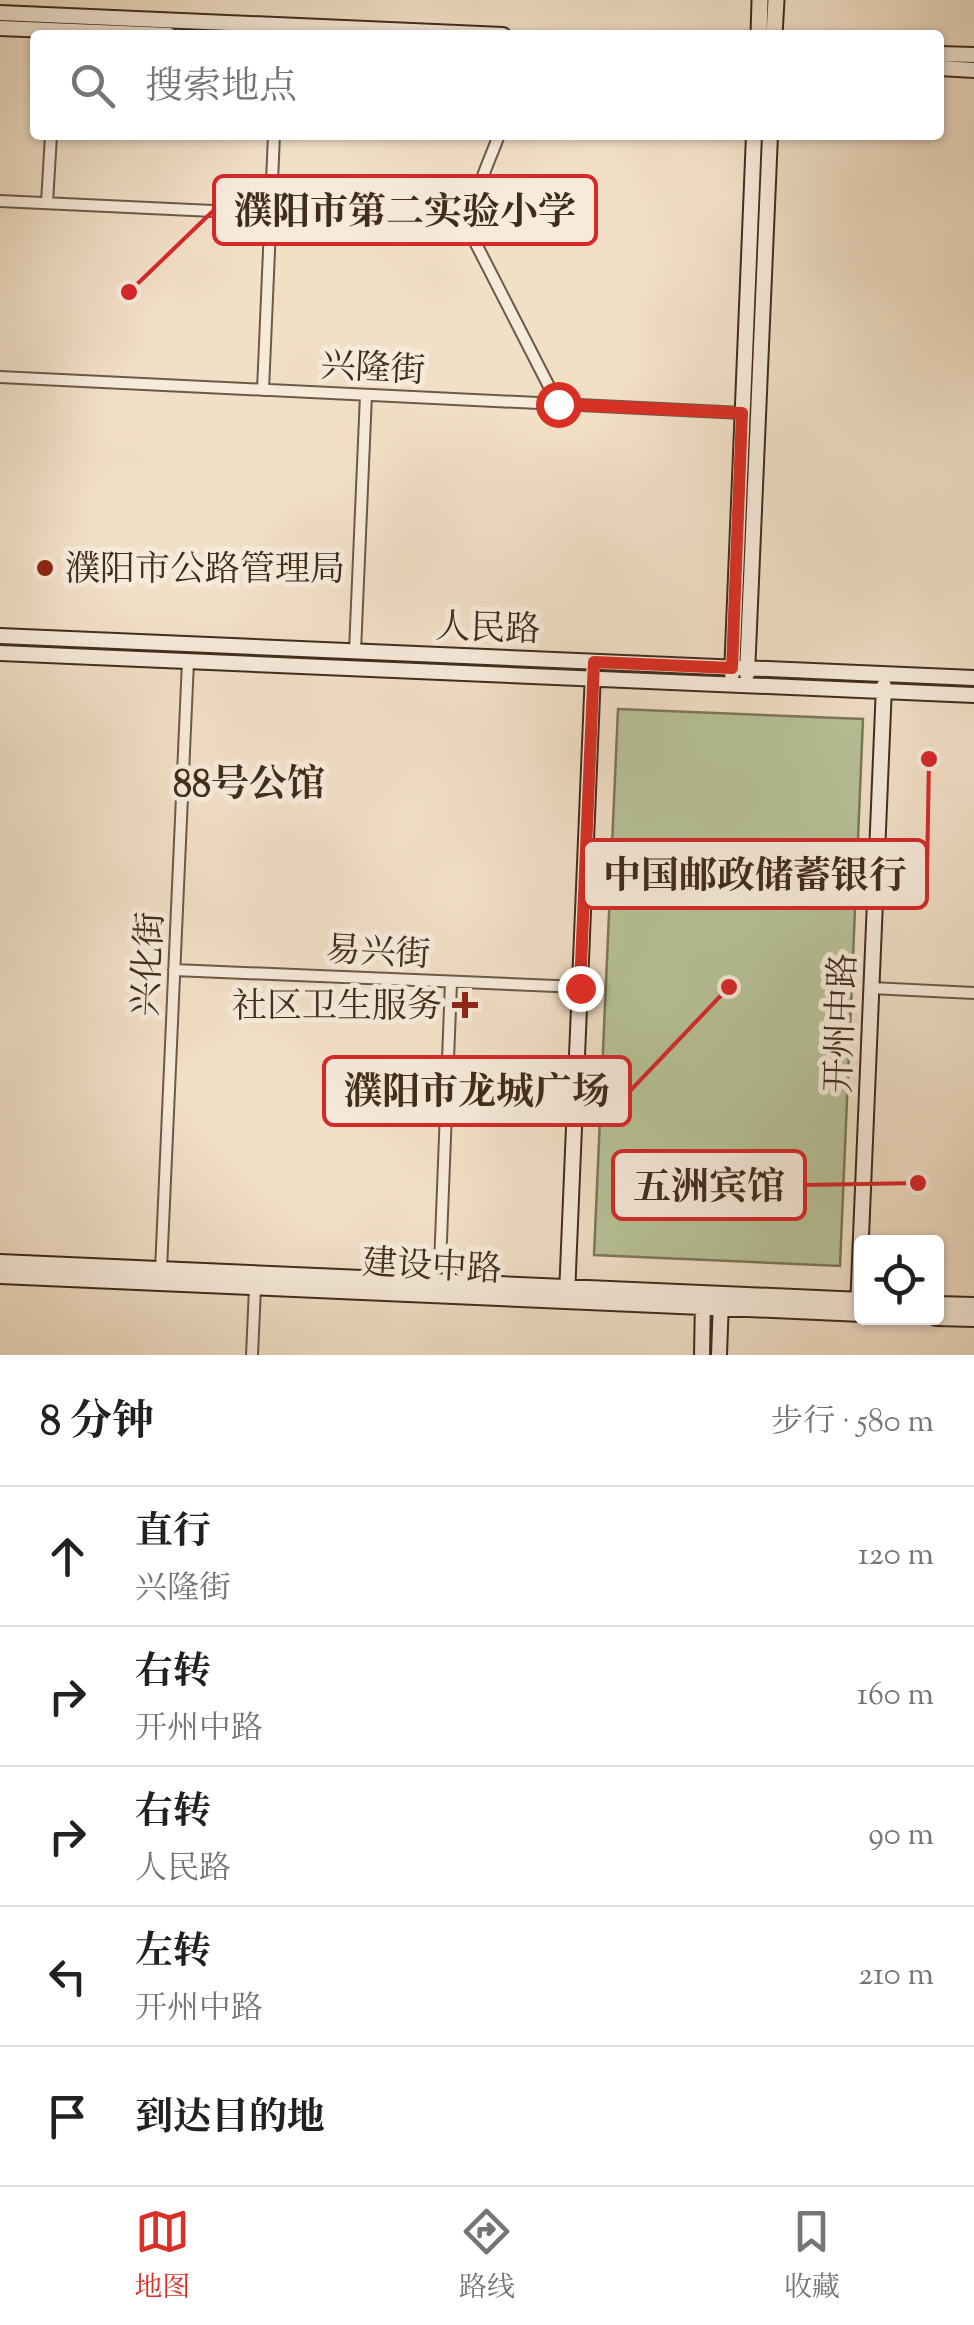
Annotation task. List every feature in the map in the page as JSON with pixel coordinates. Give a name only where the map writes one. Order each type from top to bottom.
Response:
[{"type":"main road","points":[[758,30],[760,0]]},
{"type":"main road","points":[[774,30],[776,0]]},
{"type":"main road","points":[[0,13],[388,30]]},
{"type":"main road","points":[[0,28],[30,30]]},
{"type":"main road","points":[[944,54],[974,55]]},
{"type":"main road","points":[[944,68],[974,70]]},
{"type":"main road","points":[[739,685],[742,413],[754,140]]},
{"type":"main road","points":[[739,668],[770,140]]},
{"type":"main road","name":"人民路","points":[[0,636],[974,678]]},
{"type":"main road","name":"人民路","points":[[0,653],[974,695]]},
{"type":"main road","points":[[567,1294],[594,662]]},
{"type":"main road","name":"开州中路","points":[[862,1235],[884,674]]},
{"type":"main road","name":"建设中路","points":[[0,1262],[854,1307]]},
{"type":"main road","name":"建设中路","points":[[0,1276],[255,1288],[567,1294]]},
{"type":"main road","points":[[702,1355],[703,1300]]},
{"type":"main road","points":[[719,1355],[721,1301]]},
{"type":"main road","points":[[944,1304],[974,1305]]},
{"type":"main road","points":[[944,1318],[974,1319]]},
{"type":"street","points":[[47,203],[50,140]]},
{"type":"street","points":[[264,390],[274,140]]},
{"type":"street","points":[[497,140],[476,199],[472,238],[558,404]]},
{"type":"street","points":[[0,201],[471,223]]},
{"type":"street","name":"兴隆街","points":[[0,377],[742,413]]},
{"type":"street","points":[[354,651],[366,395]]},
{"type":"street","name":"兴化街","points":[[161,1270],[188,661]]},
{"type":"street","name":"易兴街","points":[[174,970],[580,988]]},
{"type":"street","points":[[440,1266],[451,982]]},
{"type":"street","points":[[871,988],[974,994]]},
{"type":"street","points":[[252,1355],[255,1288]]},
{"type":"green space","points":[[618,709],[863,719],[840,1266],[594,1255]]},
{"type":"place","name":"濮阳市第二实验小学","points":[[129,292]]},
{"type":"place","name":"濮阳市公路管理局","points":[[45,568]]},
{"type":"place","name":"中国邮政储蓄银行","points":[[929,759]]},
{"type":"place","name":"濮阳市龙城广场","points":[[729,987]]},
{"type":"place","name":"社区卫生服务","points":[[465,1005]]},
{"type":"place","name":"五洲宾馆","points":[[918,1183]]},
{"type":"district","name":"88号公馆","points":[[249,783]]},
{"type":"route","points":[[558,404],[742,413],[732,668],[594,662],[580,988]]}]
